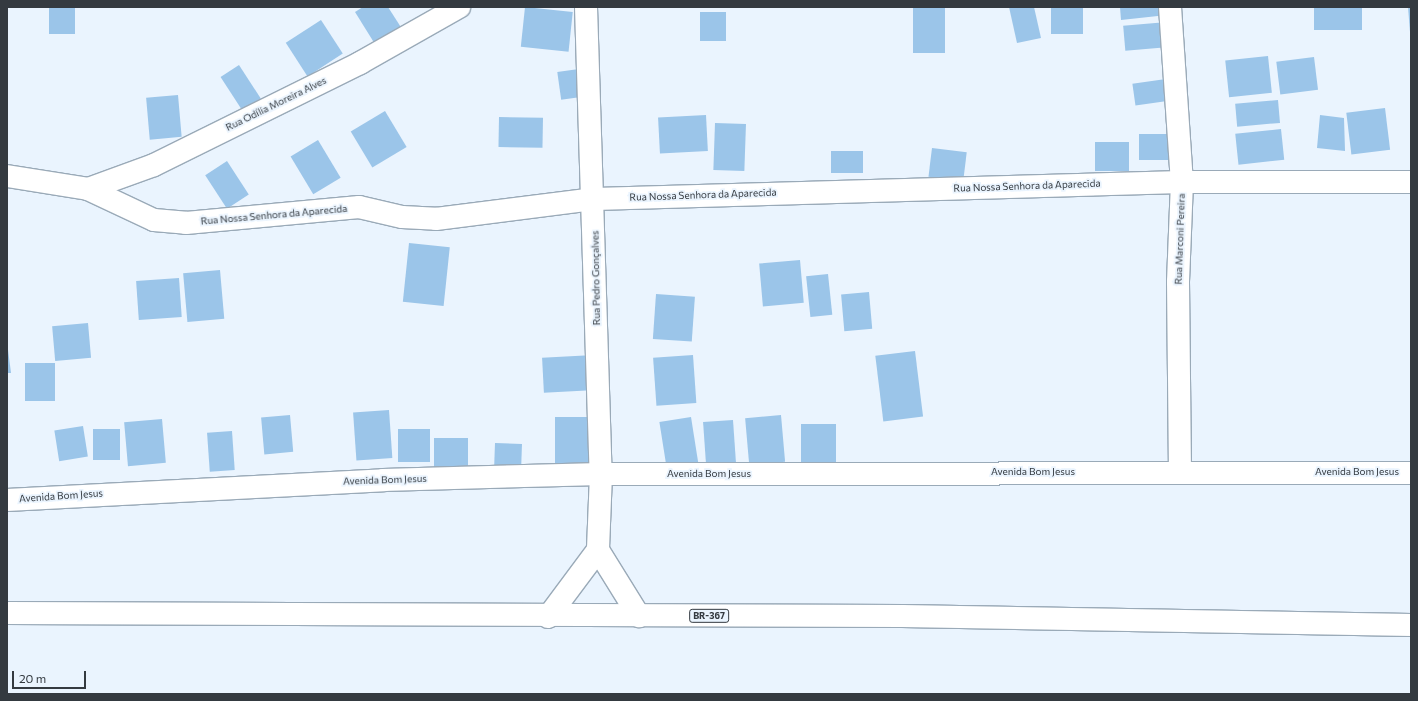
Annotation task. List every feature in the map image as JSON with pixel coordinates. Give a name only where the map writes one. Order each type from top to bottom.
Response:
[{"type":"main road","name":"Rua Odília Moreira Alves","points":[[88,189],[154,165],[360,63],[459,7]]},
{"type":"main road","name":"Rua Pedro Gonçalves","points":[[586,7],[594,199],[601,474],[598,550]]},
{"type":"main road","name":"Rua Marconi Pereira","points":[[1170,7],[1182,182],[1178,282],[1180,472]]},
{"type":"main road","name":"Rua Nossa Senhora da Aparecida","points":[[7,176],[88,189],[154,220],[186,223],[359,207],[402,217],[436,219],[594,199],[1182,182],[1411,182]]},
{"type":"main road","name":"Avenida Bom Jesus","points":[[7,500],[383,480],[601,474],[1180,472],[1411,473]]},
{"type":"main road","points":[[548,617],[598,550],[639,616]]},
{"type":"main road","name":"BR-367","points":[[7,612],[548,617],[902,616],[1411,625]]},
{"type":"building","points":[[49,7],[75,7],[75,34],[49,34]]},
{"type":"building","points":[[363,7],[388,7],[404,32],[378,49],[355,12]]},
{"type":"building","points":[[525,7],[573,12],[569,52],[521,47]]},
{"type":"building","points":[[913,7],[945,7],[945,53],[913,53]]},
{"type":"building","points":[[1009,7],[1034,7],[1041,38],[1017,43]]},
{"type":"building","points":[[1051,7],[1083,7],[1083,34],[1051,34]]},
{"type":"building","points":[[1120,7],[1167,7],[1167,15],[1121,20]]},
{"type":"building","points":[[1314,7],[1362,7],[1362,30],[1314,30]]},
{"type":"building","points":[[1408,7],[1411,7],[1411,32],[1410,32]]},
{"type":"building","points":[[700,12],[726,12],[726,41],[700,41]]},
{"type":"building","points":[[321,20],[343,54],[308,76],[286,43]]},
{"type":"building","points":[[1167,22],[1169,47],[1125,51],[1123,26]]},
{"type":"building","points":[[1268,56],[1272,93],[1229,97],[1225,60]]},
{"type":"building","points":[[1314,57],[1318,90],[1280,94],[1276,62]]},
{"type":"building","points":[[239,65],[261,99],[242,111],[221,77]]},
{"type":"building","points":[[586,68],[590,96],[561,100],[557,72]]},
{"type":"building","points":[[1173,78],[1176,100],[1135,105],[1132,84]]},
{"type":"building","points":[[178,95],[182,137],[150,140],[146,98]]},
{"type":"building","points":[[1278,100],[1280,123],[1237,127],[1235,104]]},
{"type":"building","points":[[1385,108],[1390,150],[1351,154],[1346,113]]},
{"type":"building","points":[[385,111],[407,147],[372,168],[351,132]]},
{"type":"building","points":[[706,115],[708,151],[660,153],[658,118]]},
{"type":"building","points":[[1320,115],[1344,118],[1345,151],[1317,148]]},
{"type":"building","points":[[499,117],[543,118],[542,148],[498,147]]},
{"type":"building","points":[[715,123],[746,124],[744,171],[713,170]]},
{"type":"building","points":[[1281,129],[1284,160],[1238,165],[1235,134]]},
{"type":"building","points":[[1139,134],[1177,134],[1177,160],[1139,160]]},
{"type":"building","points":[[318,140],[341,178],[313,194],[291,156]]},
{"type":"building","points":[[1095,142],[1129,142],[1129,171],[1095,171]]},
{"type":"building","points":[[932,148],[967,152],[963,181],[928,177]]},
{"type":"building","points":[[831,151],[863,151],[863,173],[831,173]]},
{"type":"building","points":[[227,161],[249,195],[227,209],[205,175]]},
{"type":"building","points":[[409,243],[450,247],[444,306],[403,302]]},
{"type":"building","points":[[800,260],[804,303],[763,306],[759,264]]},
{"type":"building","points":[[220,270],[224,319],[187,322],[183,273]]},
{"type":"building","points":[[828,274],[832,315],[810,317],[806,276]]},
{"type":"building","points":[[179,278],[182,317],[139,320],[136,281]]},
{"type":"building","points":[[869,292],[872,329],[844,331],[841,294]]},
{"type":"building","points":[[656,294],[695,297],[692,342],[653,339]]},
{"type":"building","points":[[88,323],[91,358],[55,361],[52,326]]},
{"type":"building","points":[[7,342],[11,373],[7,373]]},
{"type":"building","points":[[915,351],[923,417],[883,421],[875,356]]},
{"type":"building","points":[[594,355],[596,390],[544,393],[542,358]]},
{"type":"building","points":[[693,355],[696,403],[656,406],[653,358]]},
{"type":"building","points":[[25,363],[55,363],[55,401],[25,401]]},
{"type":"building","points":[[389,410],[392,458],[356,460],[353,413]]},
{"type":"building","points":[[290,415],[293,452],[264,454],[261,418]]},
{"type":"building","points":[[781,415],[785,462],[749,465],[745,418]]},
{"type":"building","points":[[555,417],[599,417],[599,463],[555,463]]},
{"type":"building","points":[[691,417],[698,463],[667,468],[659,422]]},
{"type":"building","points":[[162,419],[166,463],[128,466],[124,422]]},
{"type":"building","points":[[733,420],[736,463],[706,465],[703,422]]},
{"type":"building","points":[[801,424],[836,424],[836,464],[801,464]]},
{"type":"building","points":[[83,426],[88,457],[59,461],[54,431]]},
{"type":"building","points":[[93,429],[120,429],[120,460],[93,460]]},
{"type":"building","points":[[398,429],[430,429],[430,462],[398,462]]},
{"type":"building","points":[[232,431],[235,470],[210,472],[207,433]]},
{"type":"building","points":[[434,438],[468,438],[468,471],[434,471]]},
{"type":"building","points":[[495,443],[522,444],[521,470],[494,469]]}]
